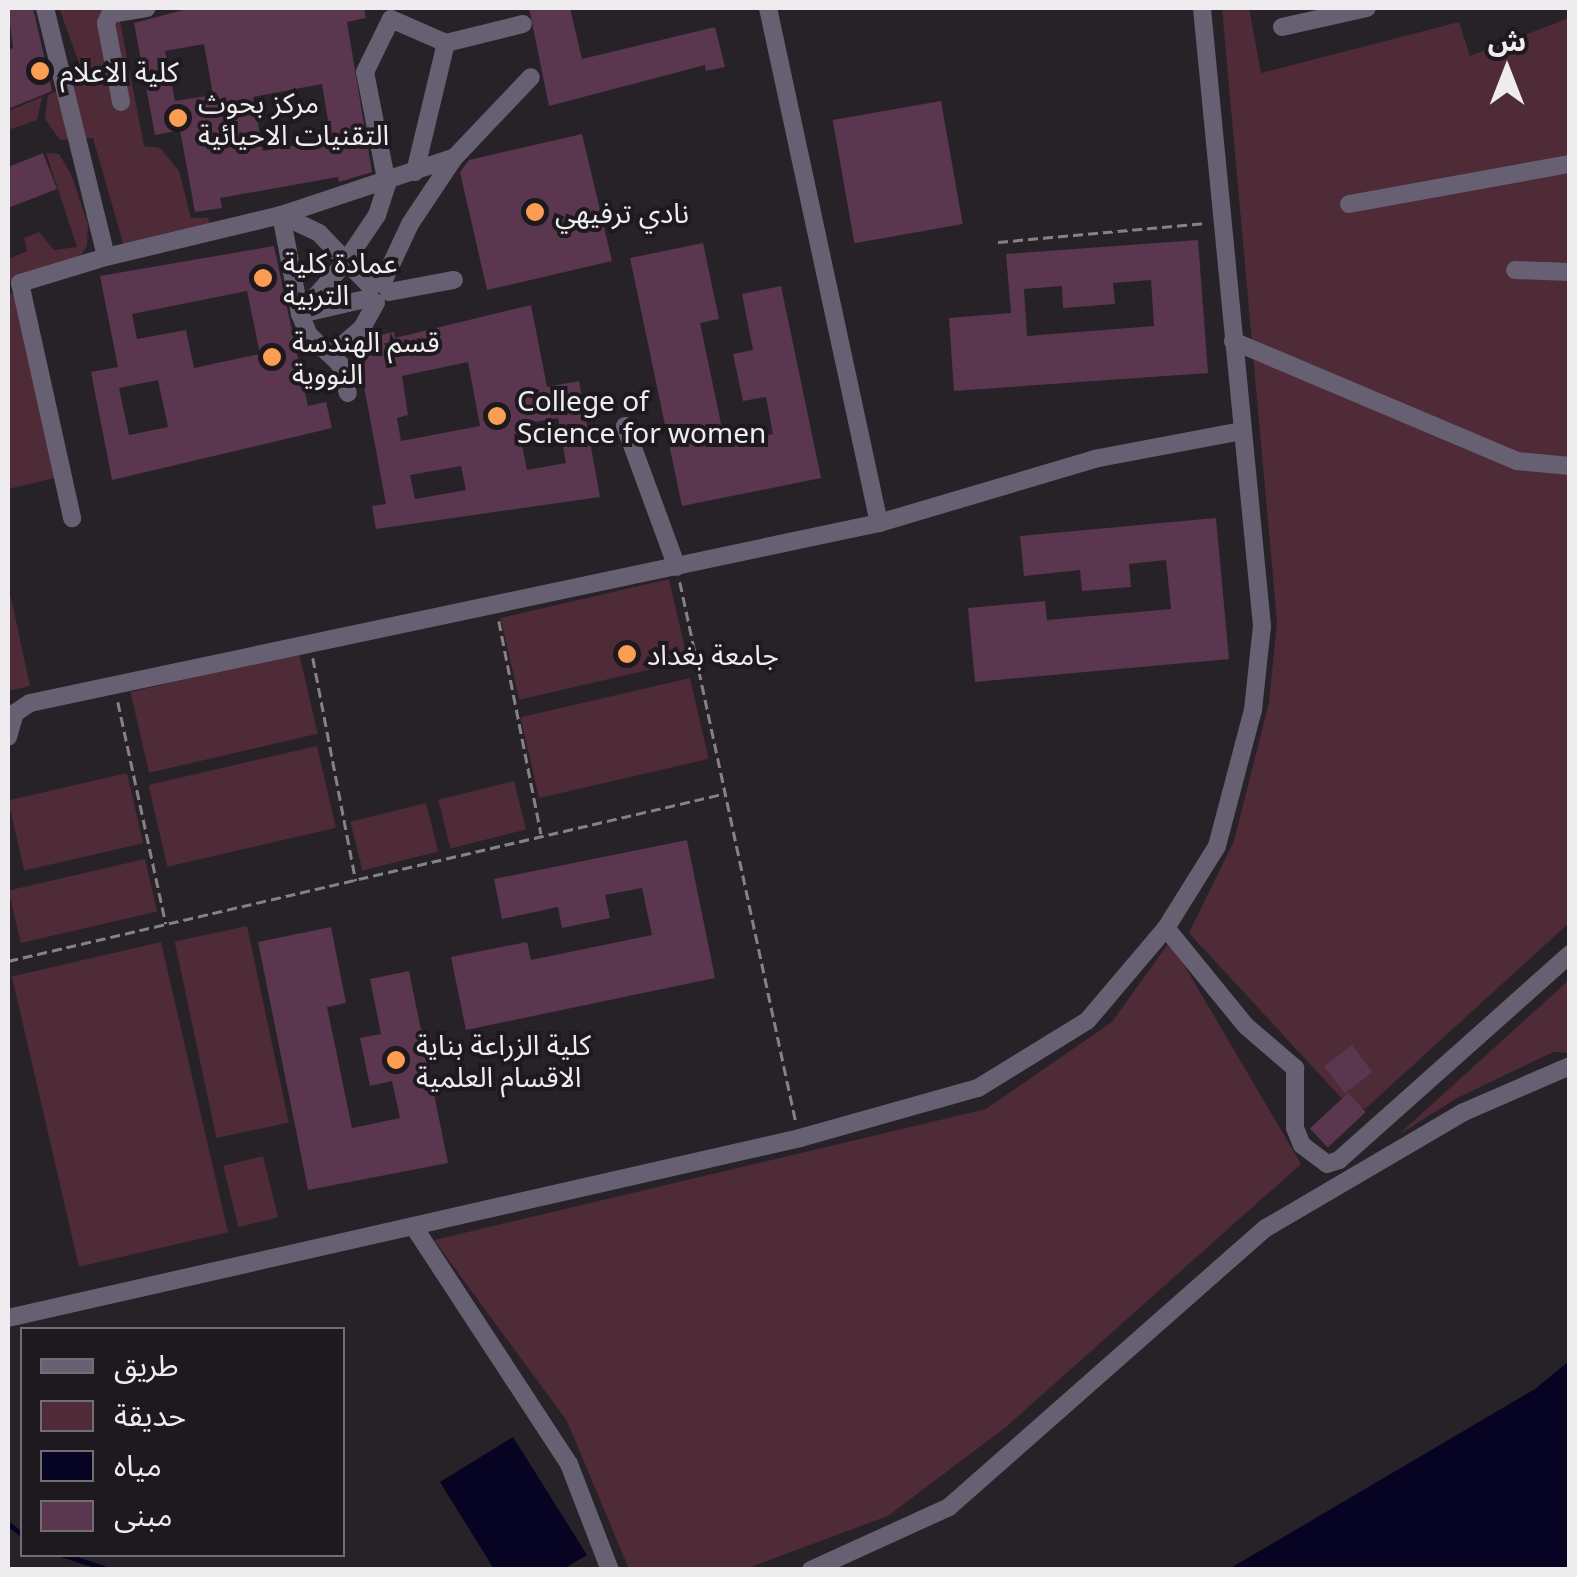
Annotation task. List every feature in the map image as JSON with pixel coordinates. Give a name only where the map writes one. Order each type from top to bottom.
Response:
[{"type":"street","points":[[45,8],[106,256]]},
{"type":"street","points":[[121,102],[106,23],[110,14],[147,8]]},
{"type":"street","points":[[768,8],[879,523]]},
{"type":"street","points":[[8,1318],[800,1138],[978,1088],[1087,1021],[1166,928],[1216,846],[1253,710],[1262,626],[1202,8]]},
{"type":"street","points":[[1282,28],[1366,8]]},
{"type":"street","points":[[300,314],[344,264],[366,231],[387,184],[365,72],[391,19],[446,43],[523,24]]},
{"type":"street","points":[[415,172],[446,43]]},
{"type":"street","points":[[332,354],[362,328],[410,224],[455,157],[530,76]]},
{"type":"street","points":[[72,518],[14,285],[106,256],[387,184],[455,157]]},
{"type":"street","points":[[1349,204],[1570,164]]},
{"type":"street","points":[[281,214],[318,233],[344,264],[377,293]]},
{"type":"street","points":[[281,214],[300,314],[310,335],[332,354],[348,394]]},
{"type":"street","points":[[366,231],[410,224]]},
{"type":"street","points":[[1514,270],[1570,272]]},
{"type":"street","points":[[300,314],[377,293],[454,280]]},
{"type":"street","points":[[1234,341],[1517,461],[1570,466]]},
{"type":"street","points":[[625,426],[677,567]]},
{"type":"street","points":[[8,737],[20,706],[879,523],[1098,458],[1242,431]]},
{"type":"street","points":[[1166,928],[1246,1026],[1294,1068],[1295,1128],[1302,1145],[1327,1164],[1339,1160],[1570,954]]},
{"type":"street","points":[[811,1570],[950,1507],[1266,1228],[1464,1112],[1570,1066]]},
{"type":"street","points":[[414,1227],[569,1464],[610,1570]]},
{"type":"path","points":[[998,242],[1224,221]]},
{"type":"path","points":[[677,567],[722,794],[800,1138]]},
{"type":"path","points":[[496,605],[542,834]]},
{"type":"path","points":[[311,647],[356,882]]},
{"type":"path","points":[[115,686],[166,926]]},
{"type":"path","points":[[8,961],[722,794]]},
{"type":"green space","points":[[59,8],[148,8],[120,21],[144,146],[160,148],[179,171],[191,218],[208,218],[212,229],[125,250],[93,138],[60,140],[45,119],[48,95],[85,79]]},
{"type":"green space","points":[[1222,8],[1249,8],[1261,73],[1459,22],[1470,56],[1569,18],[1569,923],[1365,1109],[1346,1103],[1189,933],[1234,841],[1269,702],[1277,622]]},
{"type":"green space","points":[[42,97],[37,120],[8,130],[8,111]]},
{"type":"green space","points":[[46,153],[59,154],[71,174],[88,224],[87,246],[73,268],[8,280],[8,259],[27,251],[24,238],[39,232],[54,250],[77,247]]},
{"type":"green space","points":[[14,293],[55,478],[8,489],[8,294]]},
{"type":"green space","points":[[669,579],[688,661],[519,700],[500,618]]},
{"type":"green space","points":[[8,584],[30,686],[8,691]]},
{"type":"green space","points":[[299,653],[318,734],[149,773],[130,692]]},
{"type":"green space","points":[[690,678],[709,759],[539,798],[520,717]]},
{"type":"green space","points":[[317,746],[336,828],[167,867],[148,785]]},
{"type":"green space","points":[[127,773],[143,843],[24,871],[8,800]]},
{"type":"green space","points":[[514,781],[526,830],[450,848],[438,800]]},
{"type":"green space","points":[[426,803],[438,852],[362,870],[350,822]]},
{"type":"green space","points":[[145,859],[157,912],[21,943],[9,890]]},
{"type":"green space","points":[[247,926],[289,1123],[216,1138],[175,941]]},
{"type":"green space","points":[[1170,941],[1301,1164],[1006,1427],[888,1516],[745,1569],[629,1569],[567,1421],[434,1240],[986,1109],[1112,1022]]},
{"type":"green space","points":[[161,942],[228,1232],[79,1267],[12,976]]},
{"type":"green space","points":[[1569,980],[1569,1053],[1553,1052],[1457,1098],[1397,1136]]},
{"type":"green space","points":[[263,1156],[278,1217],[238,1227],[223,1166]]},
{"type":"water","points":[[1569,1361],[1569,1569],[1229,1569],[1535,1389]]},
{"type":"water","points":[[513,1437],[587,1555],[563,1569],[494,1569],[440,1482]]},
{"type":"building","name":"كلية الاعلام","points":[[8,8],[33,8],[52,91],[8,109],[8,50],[13,48]]},
{"type":"building","name":"مركز بحوث التقنيات الاحيائية","points":[[191,8],[364,8],[366,18],[347,22],[372,172],[339,182],[338,177],[220,198],[222,208],[195,212],[180,130],[155,135],[134,23]],"holes":[[[204,44],[213,95],[175,101],[165,51]],[[322,84],[331,139],[263,151],[253,97]]]},
{"type":"building","points":[[529,8],[570,8],[582,59],[715,27],[725,67],[706,71],[705,65],[549,106]]},
{"type":"building","points":[[941,101],[963,224],[854,243],[833,120]]},
{"type":"building","name":"نادي ترفيهي","points":[[582,134],[612,261],[487,290],[460,172],[469,160]]},
{"type":"building","points":[[43,153],[57,189],[8,208],[8,167]]},
{"type":"building","points":[[1198,240],[1208,373],[954,391],[949,318],[1011,313],[1006,254]],"holes":[[[1151,280],[1154,326],[1027,336],[1024,289],[1062,286],[1063,308],[1115,304],[1113,283]]]},
{"type":"building","points":[[703,243],[719,319],[700,323],[725,443],[773,434],[766,397],[743,401],[733,354],[753,350],[742,294],[781,286],[821,478],[682,506],[630,258]]},
{"type":"building","name":"قسم الهندسة النووية","points":[[274,246],[308,406],[326,402],[332,428],[112,480],[91,372],[118,367],[100,276]],"holes":[[[247,291],[260,354],[194,368],[186,330],[137,339],[132,314]],[[158,380],[168,427],[129,435],[119,388]]]},
{"type":"building","name":"College of Science for women","points":[[531,305],[547,387],[579,381],[600,497],[376,529],[372,506],[386,504],[357,349],[371,337],[394,332],[395,338]],"holes":[[[468,362],[480,426],[401,441],[397,418],[408,415],[402,376]],[[558,418],[566,463],[527,470],[518,425]],[[461,466],[466,490],[415,499],[410,475]]]},
{"type":"building","points":[[1216,518],[1229,659],[975,682],[968,608],[1045,601],[1047,620],[1171,609],[1166,560],[1129,564],[1131,587],[1082,591],[1080,570],[1024,576],[1020,536]]},
{"type":"building","name":"كلية الزراعة بناية الاقسام العلمية","points":[[687,840],[715,978],[466,1030],[451,957],[527,942],[531,960],[652,935],[642,888],[605,895],[610,918],[562,928],[558,907],[502,919],[494,879]]},
{"type":"building","name":"كلية الزراعة بناية الاقسام العلمية","points":[[331,927],[346,1003],[327,1007],[352,1128],[400,1118],[392,1081],[370,1086],[360,1038],[381,1034],[370,979],[409,971],[448,1163],[308,1190],[258,942]]},
{"type":"building","points":[[1352,1045],[1372,1072],[1345,1093],[1324,1066]]},
{"type":"building","points":[[1348,1093],[1366,1112],[1328,1147],[1310,1128]]},
{"type":"waterway","points":[[8,1524],[20,1533]]},
{"type":"waterway","points":[[70,1557],[110,1570]]},
{"type":"place","name":"كلية الاعلام","points":[[40,71]]},
{"type":"place","name":"مركز بحوث التقنيات الاحيائية","points":[[178,118]]},
{"type":"place","name":"نادي ترفيهي","points":[[535,212]]},
{"type":"place","name":"عمادة كلية التربية","points":[[263,278]]},
{"type":"place","name":"قسم الهندسة النووية","points":[[272,357]]},
{"type":"place","name":"College of Science for women","points":[[497,416]]},
{"type":"place","name":"جامعة بغداد","points":[[627,654]]},
{"type":"place","name":"كلية الزراعة بناية الاقسام العلمية","points":[[396,1060]]}]
